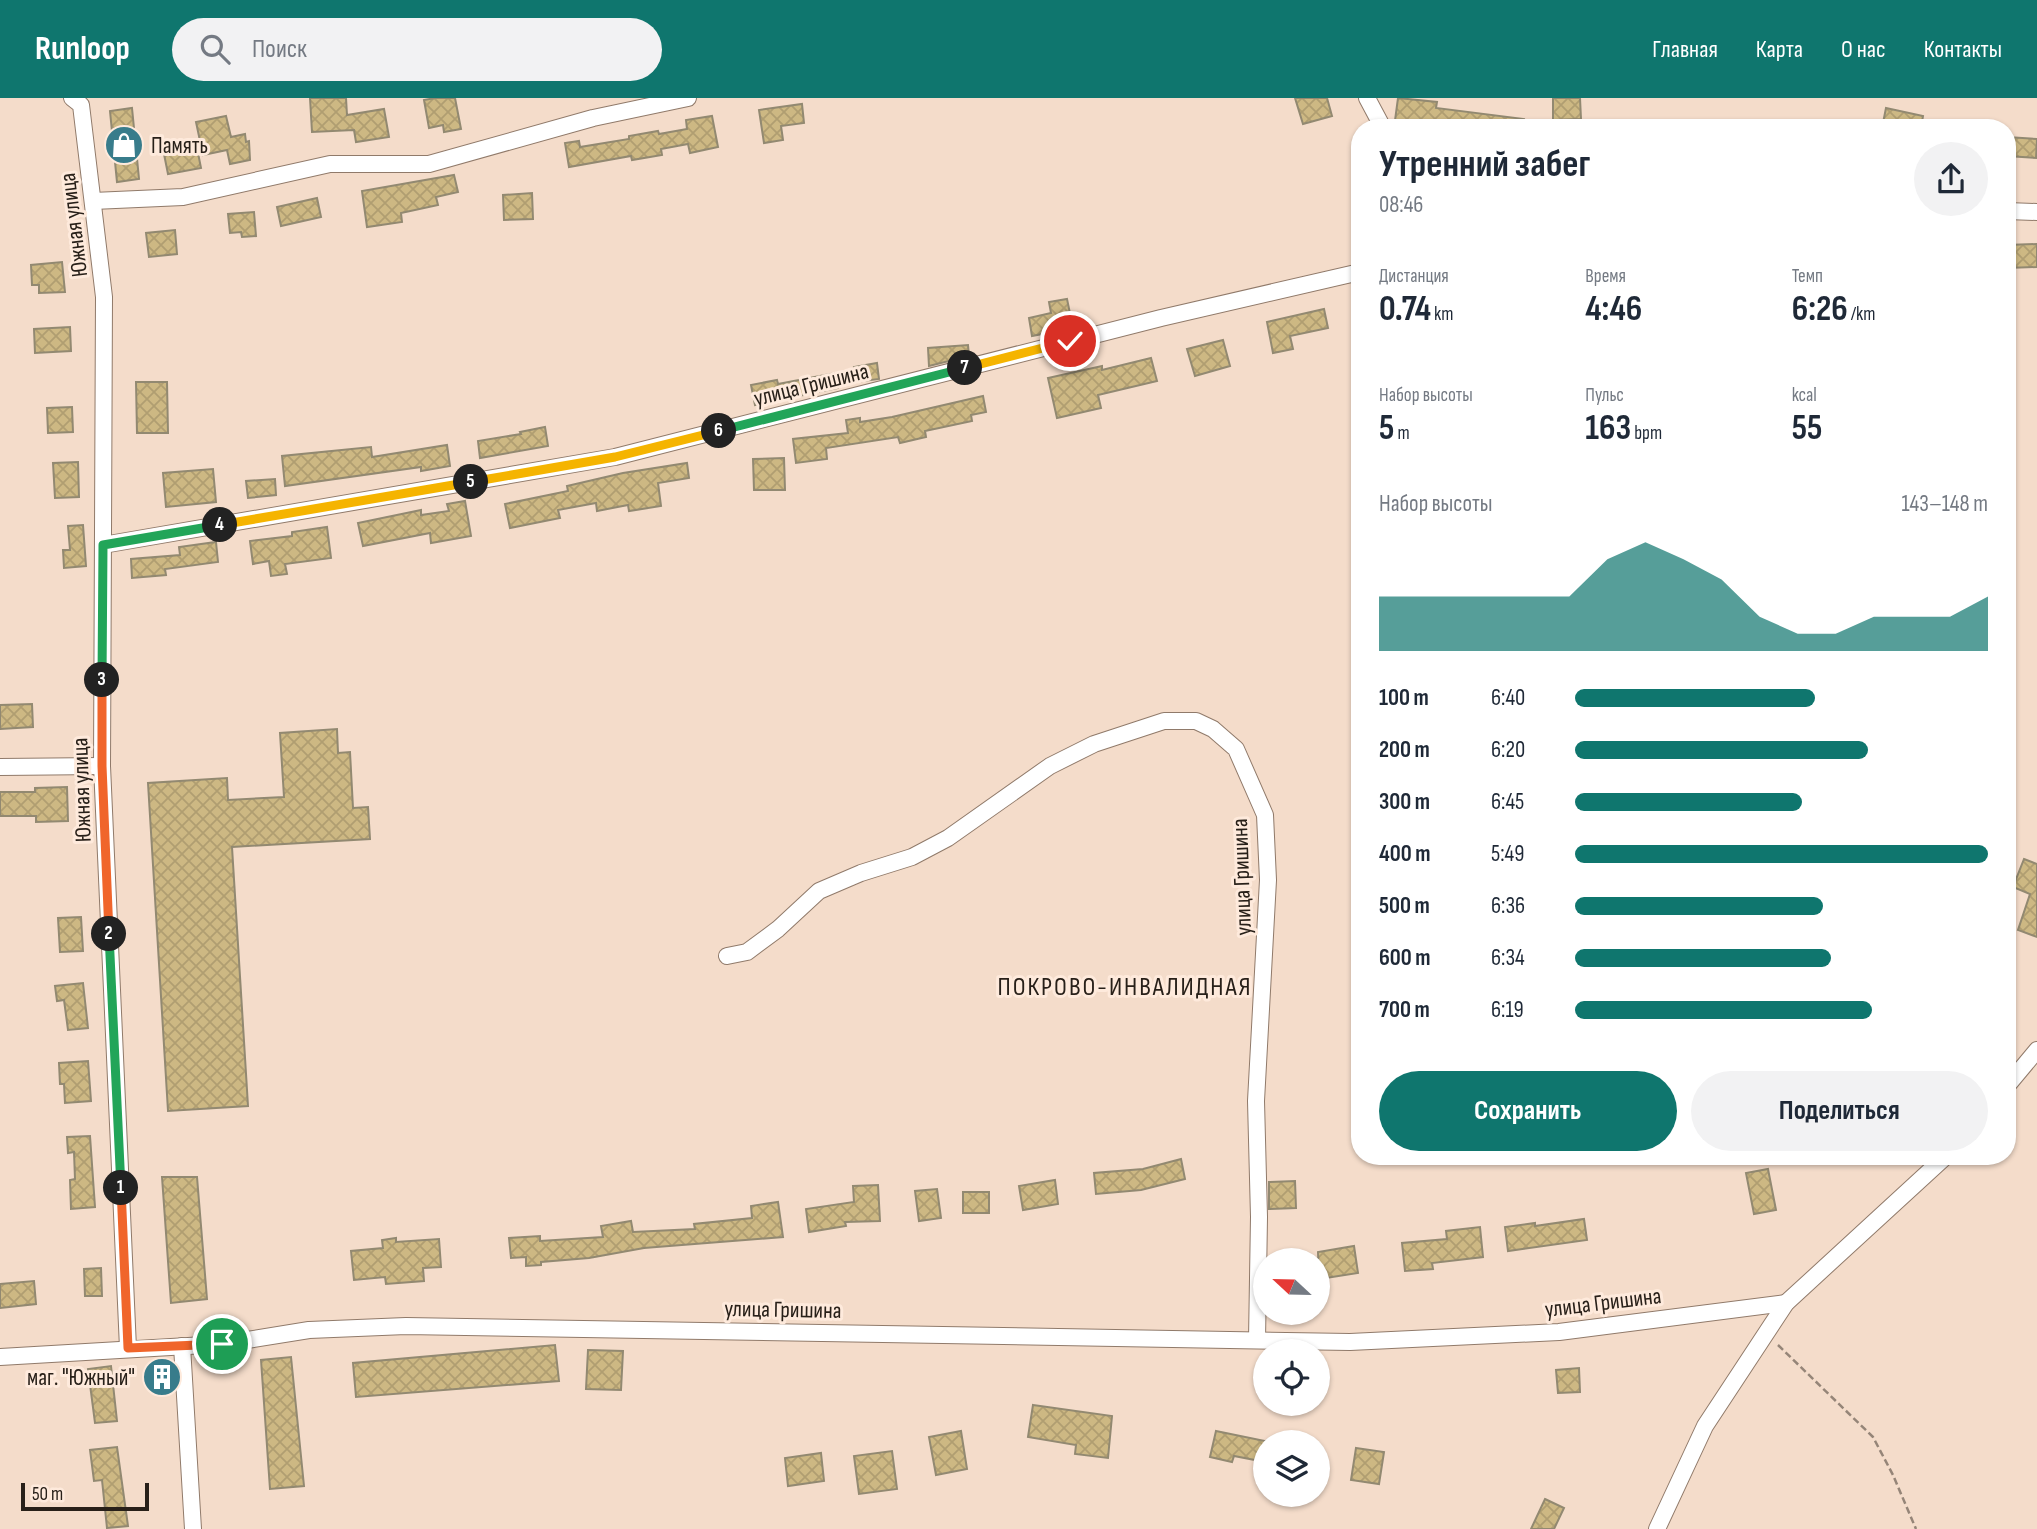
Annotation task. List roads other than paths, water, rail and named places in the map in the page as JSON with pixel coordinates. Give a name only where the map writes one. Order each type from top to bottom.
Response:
[{"type":"street","points":[[93,201],[183,197],[330,164],[429,164],[593,118],[688,98]]},
{"type":"street","points":[[1367,98],[1378,119]]},
{"type":"street","name":"Южная улица","points":[[77,102],[93,201],[104,297],[102,766],[128,1348]]},
{"type":"street","points":[[2016,211],[2037,212]]},
{"type":"street","name":"улица Гришина","points":[[103,545],[615,457],[1161,318],[1351,274]]},
{"type":"street","name":"улица Гришина","points":[[727,956],[747,952],[778,929],[819,891],[861,873],[912,857],[948,838],[1051,766],[1094,744],[1164,721],[1196,721],[1213,729],[1236,749],[1265,815],[1269,880],[1256,1101],[1259,1217],[1257,1339]]},
{"type":"street","points":[[0,767],[102,766]]},
{"type":"street","points":[[2016,1075],[2037,1050]]},
{"type":"street","points":[[1657,1529],[1705,1426],[1786,1303],[1936,1165]]},
{"type":"street","name":"улица Гришина","points":[[1330,1342],[1559,1332],[1786,1303]]},
{"type":"street","name":"улица Гришина","points":[[0,1357],[222,1344],[309,1331],[406,1326],[1253,1340]]},
{"type":"street","points":[[182,1346],[193,1529]]},
{"type":"place","name":"Память","points":[[124,145]]},
{"type":"place","name":"маг. \"Южный\"","points":[[162,1377]]},
{"type":"district","name":"ПОКРОВО-ИНВАЛИДНАЯ","points":[[1125,986]]}]
